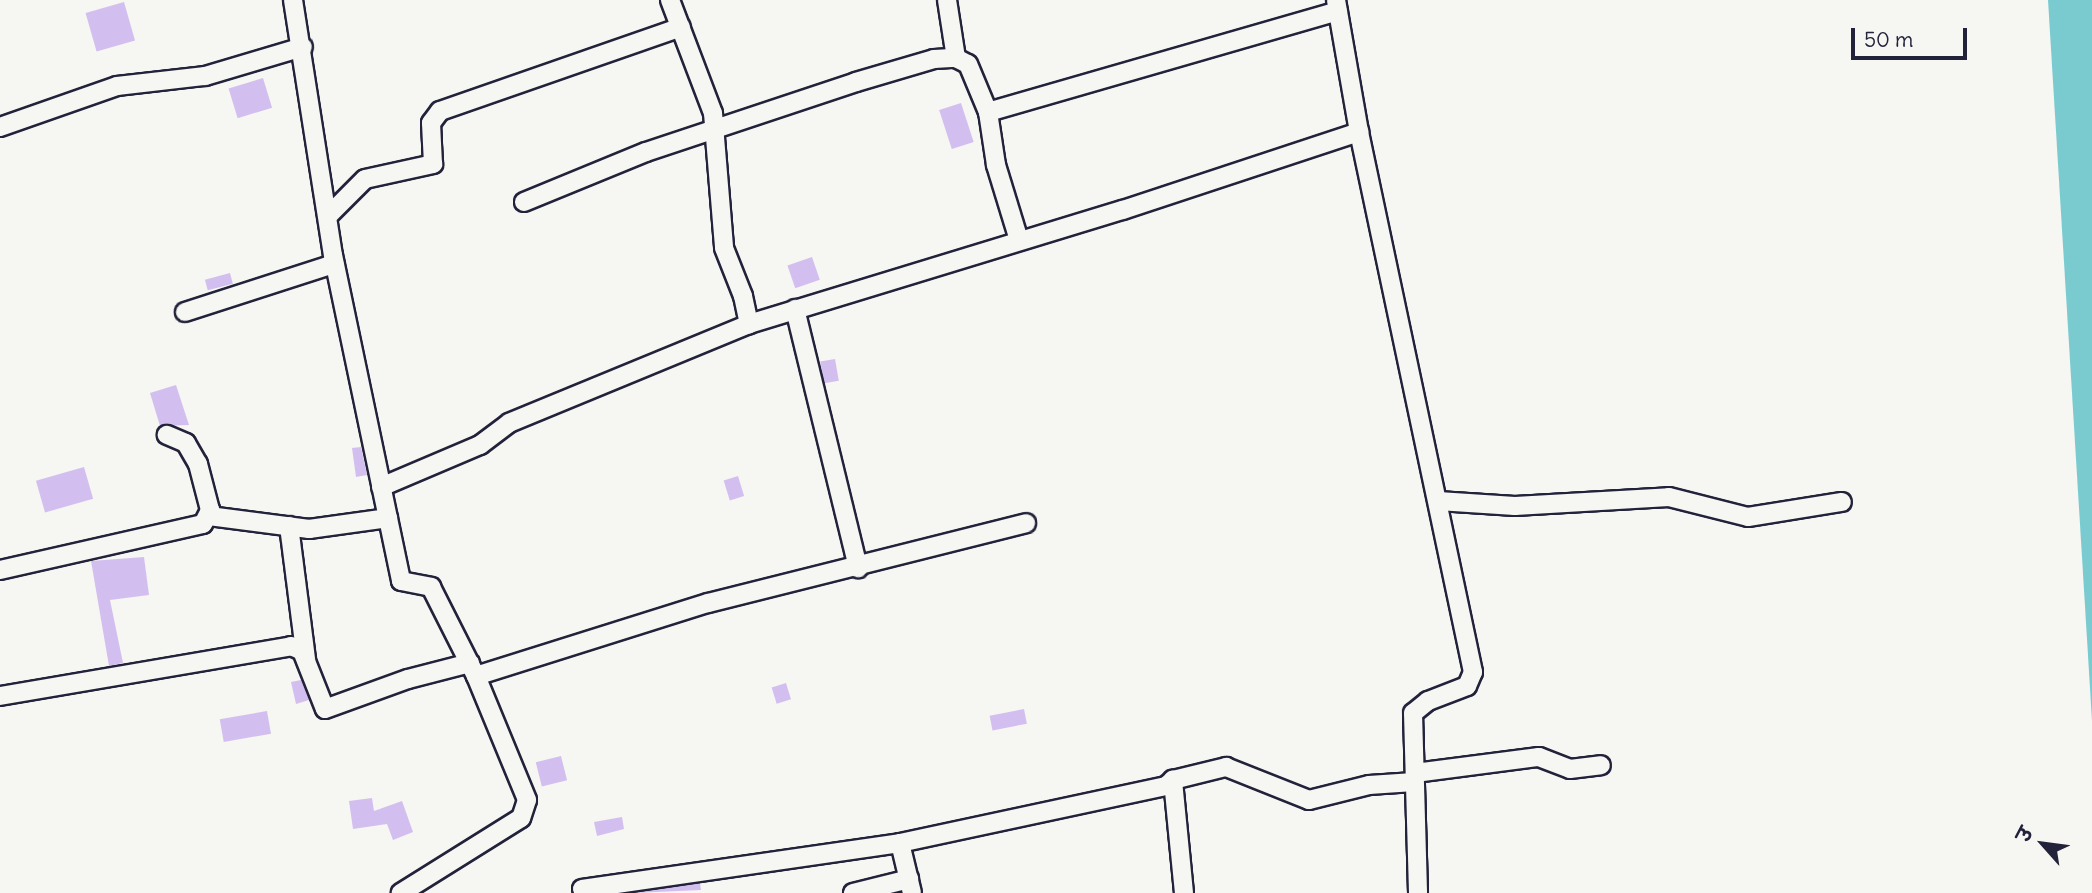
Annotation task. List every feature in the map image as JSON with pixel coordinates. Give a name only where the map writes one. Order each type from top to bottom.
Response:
[{"type":"street","points":[[293,0],[303,47],[334,264],[401,581],[429,585],[473,670],[527,800],[525,813],[401,893]]},
{"type":"street","points":[[670,0],[708,94],[715,129],[724,248],[743,296],[749,324]]},
{"type":"street","points":[[947,0],[956,58]]},
{"type":"street","points":[[988,112],[1337,5],[1359,132],[1473,672],[1467,686],[1428,701],[1413,713],[1418,893]]},
{"type":"street","points":[[328,216],[365,179],[433,164],[431,123],[440,111],[681,27]]},
{"type":"street","points":[[0,127],[117,86],[205,76],[303,47]]},
{"type":"street","points":[[524,202],[715,129],[934,59],[956,58],[968,64],[988,112],[996,165],[1019,240]]},
{"type":"street","points":[[381,487],[480,445],[509,423],[749,324],[1359,132]]},
{"type":"street","points":[[185,312],[334,264]]},
{"type":"street","points":[[795,309],[858,568]]},
{"type":"street","points":[[0,570],[203,524],[209,516],[208,496],[192,452],[186,443],[167,435]]},
{"type":"street","points":[[1438,501],[1515,506],[1669,497],[1748,517],[1842,502]]},
{"type":"street","points":[[209,516],[330,528],[388,518]]},
{"type":"street","points":[[0,696],[298,647],[306,659],[325,709],[408,679],[473,670],[708,603],[858,568],[1026,523]]},
{"type":"street","points":[[289,526],[306,659]]},
{"type":"street","points":[[582,889],[900,843],[1166,786],[1173,780],[1226,767],[1309,800],[1369,785],[1539,757],[1570,769],[1601,765]]},
{"type":"street","points":[[1173,780],[1184,893]]},
{"type":"street","points":[[853,893],[911,886],[900,843]]},
{"type":"water","points":[[2048,0],[2092,0],[2092,721]]},
{"type":"building","points":[[124,2],[135,40],[97,51],[86,13]]},
{"type":"building","points":[[263,78],[272,108],[238,118],[229,89]]},
{"type":"building","points":[[961,103],[974,142],[952,149],[939,110]]},
{"type":"building","points":[[812,257],[820,280],[795,288],[787,265]]},
{"type":"building","points":[[230,273],[233,284],[208,290],[205,280]]},
{"type":"building","points":[[835,359],[839,381],[824,383],[820,362]]},
{"type":"building","points":[[176,385],[189,425],[160,426],[150,393]]},
{"type":"building","points":[[361,447],[367,475],[356,477],[352,448]]},
{"type":"building","points":[[84,467],[93,499],[45,513],[36,481]]},
{"type":"building","points":[[738,476],[744,496],[730,500],[724,480]]},
{"type":"building","points":[[144,557],[149,595],[110,600],[123,663],[109,666],[91,561]]},
{"type":"building","points":[[301,680],[309,700],[296,704],[291,682]]},
{"type":"building","points":[[786,683],[791,699],[777,704],[772,687]]},
{"type":"building","points":[[1024,709],[1027,724],[993,730],[990,716]]},
{"type":"building","points":[[267,711],[271,734],[224,742],[220,719]]},
{"type":"building","points":[[561,756],[567,780],[542,787],[536,762]]},
{"type":"building","points":[[372,798],[374,811],[402,801],[413,832],[393,840],[387,824],[353,829],[349,801]]},
{"type":"building","points":[[622,817],[624,829],[597,836],[594,822]]},
{"type":"building","points":[[700,883],[701,890],[634,893]]}]
